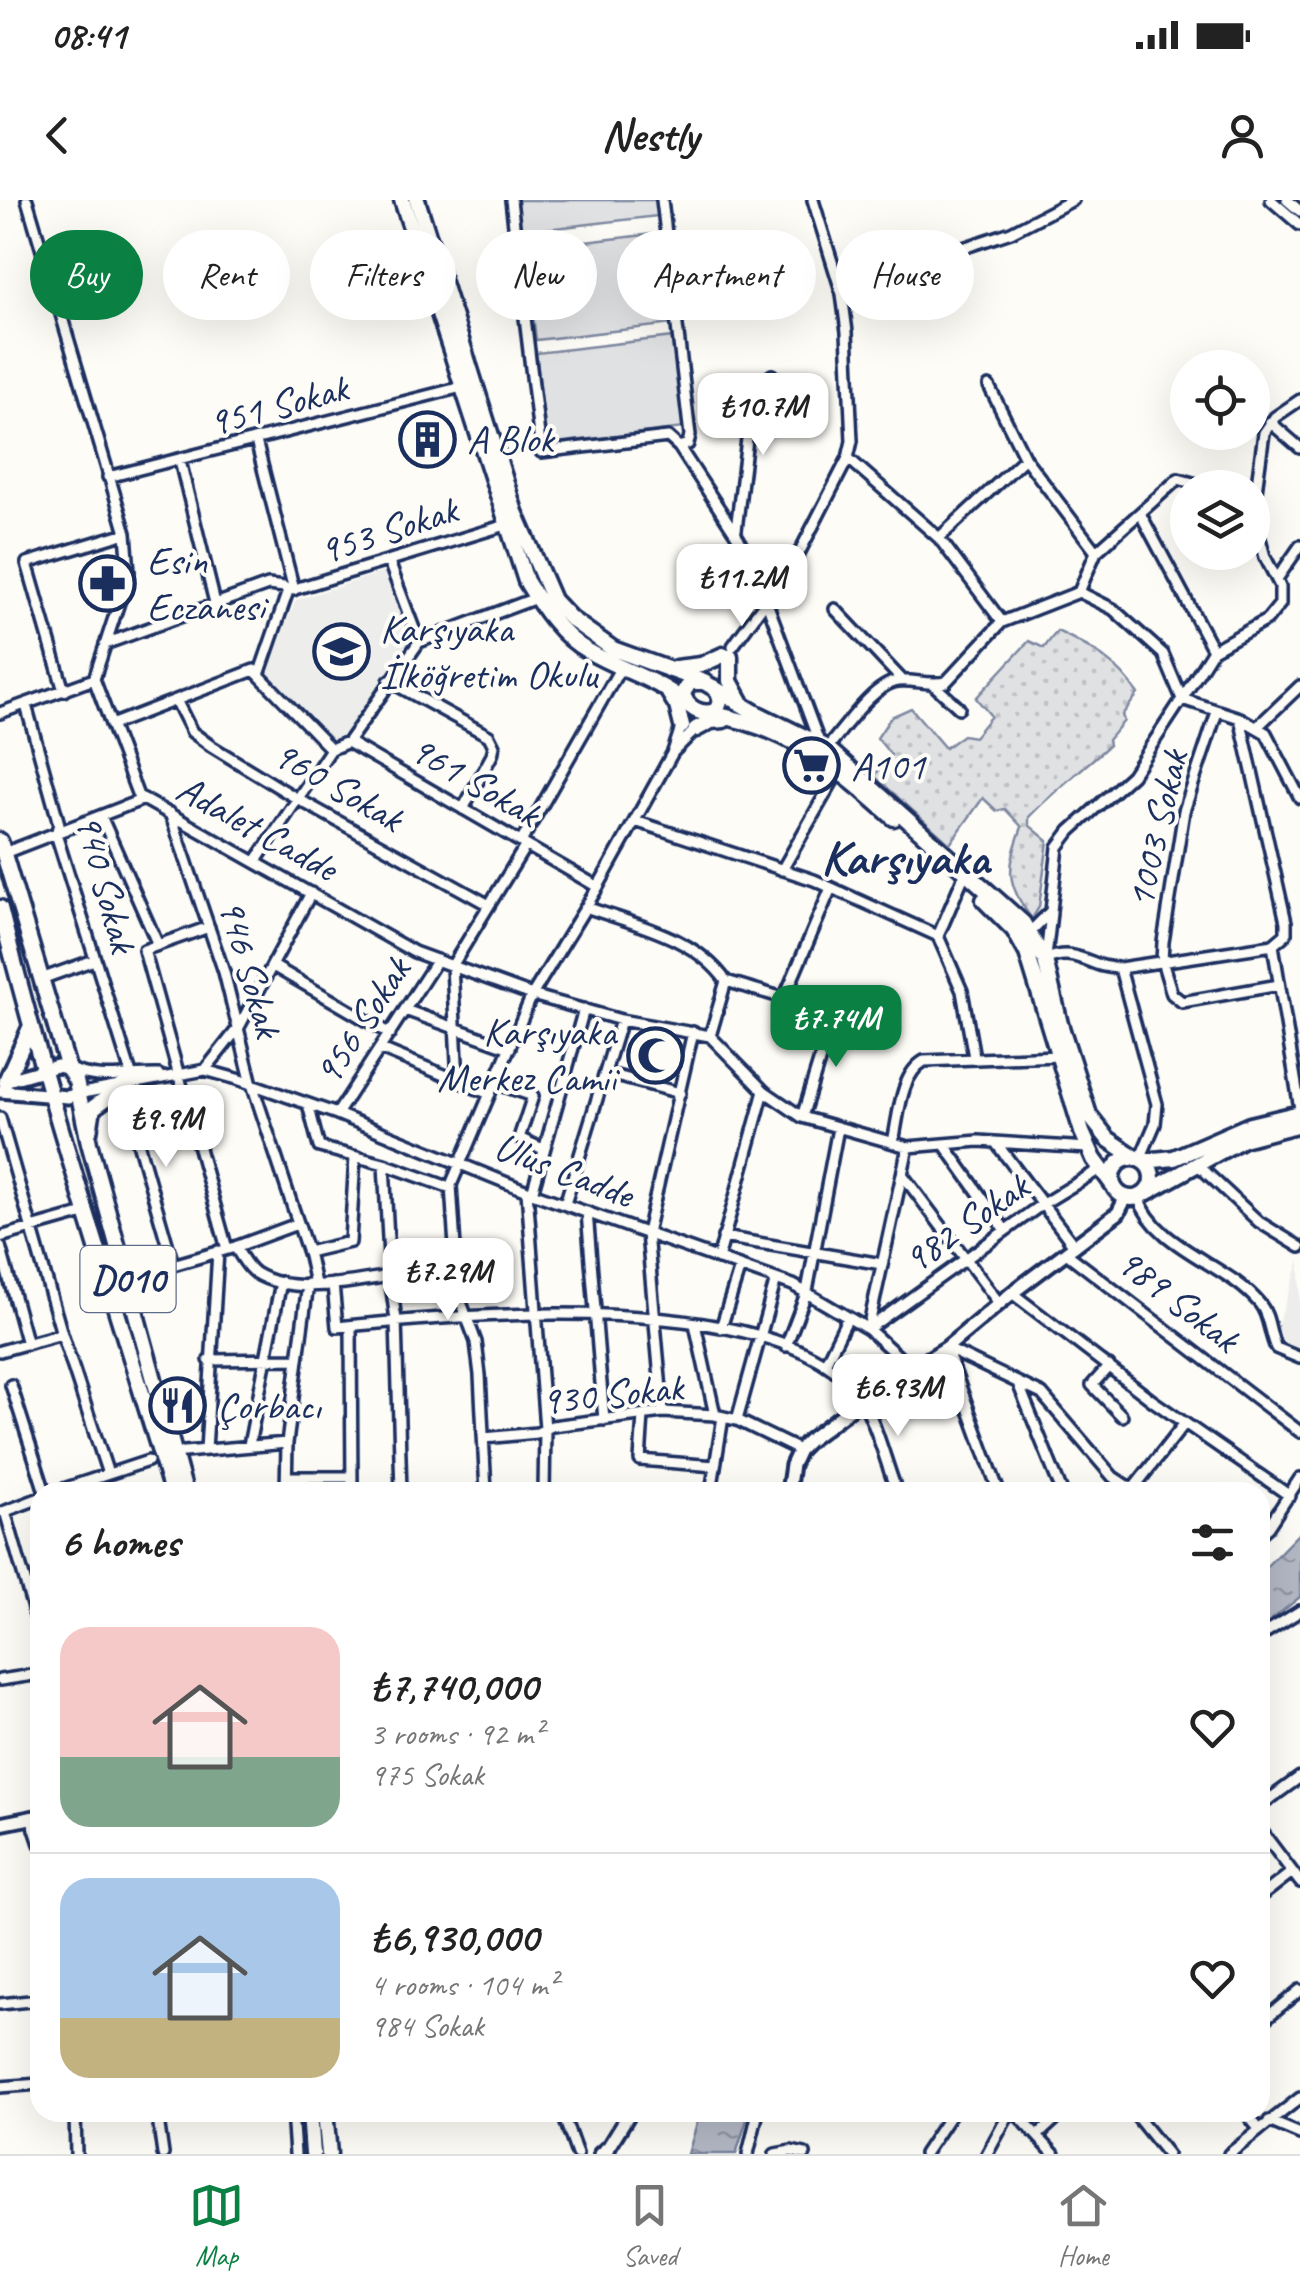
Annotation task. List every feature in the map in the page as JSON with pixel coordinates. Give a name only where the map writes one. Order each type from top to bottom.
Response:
[{"type":"highway","points":[[402,200],[506,525],[536,598],[570,638],[588,651],[662,684],[823,745],[1030,931],[1045,960],[1060,1024],[1090,1115],[1108,1139],[1140,1159],[1153,1178],[1136,1196]]},
{"type":"highway","points":[[418,200],[516,512],[553,600],[593,637],[613,649],[663,666],[690,668],[729,652],[730,681],[743,713]]},
{"type":"highway","points":[[663,666],[702,696],[743,713],[840,770],[1019,936],[1088,1148],[1113,1185],[1136,1196]]},
{"type":"highway","points":[[662,684],[689,727],[743,713]]},
{"type":"highway","name":"D010","points":[[2,847],[68,1068],[76,1081],[89,1143],[182,1482]]},
{"type":"highway","name":"D010","points":[[0,908],[41,1069],[169,1482]]},
{"type":"highway","points":[[2,1085],[30,1028]]},
{"type":"highway","points":[[89,1143],[93,1108],[126,1081]]},
{"type":"highway","points":[[1113,1185],[1115,1167],[1125,1159],[1174,1158],[1250,1124],[1300,1111]]},
{"type":"highway","points":[[1136,1196],[1243,1139],[1300,1124]]},
{"type":"highway","points":[[311,2122],[313,2154]]},
{"type":"highway","points":[[325,2122],[329,2154]]},
{"type":"main road","points":[[2,1085],[41,1069],[68,1068]]},
{"type":"main road","points":[[2,1085],[68,1098],[77,1094]]},
{"type":"main road","points":[[790,1482],[799,1450],[862,1400],[946,1348],[1136,1196]]},
{"type":"main road","points":[[0,1824],[30,1817]]},
{"type":"main road","points":[[605,2151],[624,2122]]},
{"type":"street","points":[[0,713],[94,679],[129,572],[126,533],[27,200]]},
{"type":"street","points":[[511,200],[541,452],[668,437],[679,447],[736,533],[823,745],[885,684],[902,680],[934,685],[946,682],[1002,622],[1080,592],[1096,552],[1170,486]]},
{"type":"street","points":[[662,200],[690,436],[688,444],[679,447]]},
{"type":"street","points":[[813,200],[836,276]]},
{"type":"street","points":[[974,244],[1011,232],[1074,200]]},
{"type":"street","points":[[1271,200],[1300,225]]},
{"type":"street","points":[[1287,200],[1300,211]]},
{"type":"street","points":[[689,727],[702,696],[729,652],[794,561],[848,458],[852,442],[844,320]]},
{"type":"street","points":[[736,533],[746,439],[745,397],[772,375]]},
{"type":"street","points":[[990,386],[1025,458],[1096,552]]},
{"type":"street","name":"951 Sokak","points":[[108,477],[462,387]]},
{"type":"street","points":[[1300,400],[1270,422],[1300,448]]},
{"type":"street","points":[[256,441],[291,591],[259,675]]},
{"type":"street","points":[[1045,960],[1058,848],[1070,831],[1132,776],[1213,650],[1255,628],[1277,610],[1282,598],[1252,513],[1261,450]]},
{"type":"street","points":[[848,458],[939,538],[1002,622]]},
{"type":"street","points":[[939,538],[1025,458]]},
{"type":"street","points":[[180,461],[215,603]]},
{"type":"street","points":[[1140,513],[1213,650]]},
{"type":"street","name":"953 Sokak","points":[[106,644],[268,585],[291,591],[506,525]]},
{"type":"street","points":[[64,690],[27,563],[126,533]]},
{"type":"street","points":[[1277,580],[1300,546]]},
{"type":"street","points":[[389,562],[419,642]]},
{"type":"street","points":[[1080,592],[1113,609],[1163,654],[1182,699],[1240,718],[1266,732],[1300,798]]},
{"type":"street","points":[[348,742],[419,642],[536,598]]},
{"type":"street","points":[[836,609],[902,680]]},
{"type":"street","points":[[486,1482],[476,1342],[455,1271],[451,1188],[532,995],[598,887],[729,652]]},
{"type":"street","points":[[458,1081],[452,966],[622,666]]},
{"type":"street","points":[[111,725],[254,670],[331,749],[256,861]]},
{"type":"street","name":"Adalet Cadde","points":[[94,679],[138,796],[414,952],[532,995],[621,1020],[710,1036]]},
{"type":"street","points":[[389,681],[490,736],[494,744],[492,755],[463,808]]},
{"type":"street","points":[[934,685],[959,708]]},
{"type":"street","points":[[1257,727],[1300,686]]},
{"type":"street","name":"960 Sokak","points":[[176,700],[192,732],[296,798],[489,904]]},
{"type":"street","name":"940 Sokak","points":[[26,705],[59,824],[56,834],[94,960],[174,1264]]},
{"type":"street","name":"1003 Sokak","points":[[1162,961],[1184,811],[1218,712]]},
{"type":"street","points":[[1045,960],[1060,953],[1075,954],[1108,968],[1120,968],[1273,945],[1286,934],[1284,909],[1240,718]]},
{"type":"street","name":"961 Sokak","points":[[331,749],[348,742],[598,887]]},
{"type":"street","points":[[782,870],[840,770]]},
{"type":"street","points":[[2,847],[56,834],[144,799]]},
{"type":"street","name":"946 Sokak","points":[[170,814],[308,1252],[312,1284]]},
{"type":"street","points":[[101,816],[158,945]]},
{"type":"street","points":[[635,820],[831,888],[938,936],[962,990],[974,1057]]},
{"type":"street","points":[[938,936],[962,880]]},
{"type":"street","points":[[785,996],[831,888]]},
{"type":"street","points":[[205,1070],[240,1027],[311,893]]},
{"type":"street","points":[[586,907],[695,950],[712,962],[726,980],[834,1012],[802,1117]]},
{"type":"street","points":[[1030,931],[1052,911]]},
{"type":"street","points":[[206,1450],[210,1360],[227,1249],[144,950],[209,928]]},
{"type":"street","points":[[1273,945],[1300,1111]]},
{"type":"street","points":[[41,979],[94,960]]},
{"type":"street","name":"956 Sokak","points":[[338,1114],[438,960]]},
{"type":"street","points":[[1162,961],[1172,994],[1182,1002],[1279,985]]},
{"type":"street","points":[[272,966],[390,1034]]},
{"type":"street","points":[[1120,968],[1158,1104],[1155,1124],[1140,1159]]},
{"type":"street","points":[[726,980],[710,1036],[764,1091],[802,1117],[908,1146],[996,1143],[1088,1148]]},
{"type":"street","points":[[544,1482],[546,1429],[529,1192],[584,1009]]},
{"type":"street","points":[[405,1010],[510,1048]]},
{"type":"street","points":[[565,1204],[621,1020]]},
{"type":"street","points":[[663,1412],[648,1234],[694,1032]]},
{"type":"street","points":[[381,1049],[490,1094]]},
{"type":"street","points":[[893,1142],[906,1081],[913,1068],[924,1061],[1059,1056]]},
{"type":"street","name":"Ulus Cadde","points":[[68,1068],[83,1075],[126,1081],[176,1075]]},
{"type":"street","name":"Ulus Cadde","points":[[77,1094],[126,1081],[205,1070],[252,1084],[338,1114],[529,1192],[806,1291],[868,1329],[911,1368]]},
{"type":"street","points":[[605,1072],[680,1093]]},
{"type":"street","points":[[495,1083],[533,1096],[519,1138],[543,1149]]},
{"type":"street","points":[[718,1259],[764,1091]]},
{"type":"street","points":[[308,1104],[319,1148],[384,1164],[451,1188]]},
{"type":"street","points":[[0,1118],[62,1334],[108,1474]]},
{"type":"street","points":[[786,1346],[806,1291],[838,1128]]},
{"type":"street","name":"989 Sokak","points":[[996,1143],[1071,1250],[1300,1432]]},
{"type":"street","points":[[944,1144],[1005,1230]]},
{"type":"street","points":[[868,1329],[908,1146]]},
{"type":"street","points":[[308,1252],[350,1242],[355,1157]]},
{"type":"street","points":[[384,1164],[396,1320],[401,1482]]},
{"type":"street","points":[[1198,1166],[1258,1222],[1300,1247]]},
{"type":"street","name":"982 Sokak","points":[[868,1329],[1040,1205],[1100,1170]]},
{"type":"street","points":[[902,1174],[999,1303]]},
{"type":"street","points":[[1136,1196],[1148,1218],[1190,1252],[1238,1282],[1262,1306],[1276,1348],[1300,1358]]},
{"type":"street","points":[[0,1236],[88,1212]]},
{"type":"street","points":[[588,1212],[604,1420]]},
{"type":"street","points":[[128,1278],[297,1224]]},
{"type":"street","points":[[723,1238],[882,1264]]},
{"type":"street","points":[[0,1246],[27,1344]]},
{"type":"street","points":[[227,1249],[254,1272],[282,1282],[333,1284],[390,1276]]},
{"type":"street","points":[[722,1328],[740,1268]]},
{"type":"street","points":[[737,1420],[776,1279]]},
{"type":"street","points":[[249,1446],[282,1282]]},
{"type":"street","points":[[287,1482],[297,1359],[312,1284]]},
{"type":"street","points":[[333,1284],[338,1328],[466,1315],[595,1315],[695,1324],[761,1336],[825,1364],[862,1400],[893,1482]]},
{"type":"street","points":[[1012,1293],[1270,1482]]},
{"type":"street","points":[[825,1364],[848,1316]]},
{"type":"street","points":[[695,1324],[719,1416],[713,1482]]},
{"type":"street","points":[[352,1326],[352,1482]]},
{"type":"street","points":[[0,1351],[62,1334]]},
{"type":"street","points":[[946,1348],[1042,1394],[1120,1482]]},
{"type":"street","points":[[946,1348],[995,1482]]},
{"type":"street","points":[[210,1360],[297,1359]]},
{"type":"street","points":[[1109,1366],[1092,1385],[1122,1416]]},
{"type":"street","points":[[1018,1382],[1058,1482]]},
{"type":"street","points":[[11,1386],[39,1482]]},
{"type":"street","name":"930 Sokak","points":[[484,1438],[663,1412],[737,1420],[799,1450]]},
{"type":"street","points":[[643,1416],[640,1460],[715,1466]]},
{"type":"street","points":[[1141,1482],[1185,1423]]},
{"type":"street","points":[[173,1453],[287,1443]]},
{"type":"street","points":[[84,1482],[148,1461]]},
{"type":"street","points":[[287,1477],[352,1478]]},
{"type":"street","points":[[1270,1521],[1300,1478]]},
{"type":"street","points":[[1270,1482],[1290,1496]]},
{"type":"street","points":[[30,1500],[2,1512],[30,1601]]},
{"type":"street","points":[[1270,1630],[1300,1611]]},
{"type":"street","points":[[0,1680],[30,1676]]},
{"type":"street","points":[[1270,1798],[1300,1776]]},
{"type":"street","points":[[1270,1843],[1300,1882]]},
{"type":"street","points":[[1270,1889],[1292,1872]]},
{"type":"street","points":[[1270,2015],[1300,1990]]},
{"type":"street","points":[[0,2004],[30,2001]]},
{"type":"street","points":[[0,2087],[30,2085]]},
{"type":"street","points":[[1300,2098],[1270,2121],[1300,2134]]},
{"type":"street","points":[[75,2122],[76,2154]]},
{"type":"street","points":[[158,2122],[163,2154]]},
{"type":"street","points":[[293,2122],[295,2154]]},
{"type":"street","points":[[565,2122],[573,2154]]},
{"type":"street","points":[[748,2154],[756,2122]]},
{"type":"street","points":[[924,2154],[945,2122]]},
{"type":"street","points":[[987,2154],[1006,2122]]},
{"type":"street","points":[[1023,2122],[1054,2154]]},
{"type":"street","points":[[1038,2135],[1052,2122]]},
{"type":"street","points":[[1141,2122],[1168,2154]]},
{"type":"street","points":[[1253,2122],[1259,2129]]},
{"type":"street","points":[[1228,2154],[1269,2122]]},
{"type":"street","points":[[776,2154],[805,2154]]},
{"type":"shaded area","points":[[517,200],[656,200],[658,216],[521,230]]},
{"type":"shaded area","points":[[617,238],[617,320],[673,320],[673,324],[536,340],[534,320],[597,320],[597,241]]},
{"type":"shaded area","points":[[673,337],[684,428],[547,444],[536,353]]},
{"type":"shaded area","name":"Karşıyaka İlköğretim Okulu","points":[[383,572],[391,576],[413,644],[346,742],[336,744],[265,673],[296,600]]},
{"type":"shaded area","points":[[1057,631],[1102,656],[1138,694],[1122,715],[1124,721],[1108,740],[1109,745],[1029,817],[1029,825],[1048,841],[1039,907],[1032,919],[1017,895],[1011,875],[1022,827],[1005,809],[997,811],[983,798],[950,844],[874,776],[891,755],[877,738],[891,717],[911,708],[945,748],[963,735],[974,737],[991,716],[976,698],[1029,641],[1044,648]]},
{"type":"shaded area","points":[[1300,1260],[1300,1350],[1273,1338]]},
{"type":"water","points":[[1300,1532],[1300,1597],[1270,1621],[1270,1563]]},
{"type":"water","points":[[697,2122],[746,2122],[736,2154],[688,2154]]},
{"type":"place","name":"A Blok","points":[[428,439]]},
{"type":"place","name":"Esin Eczanesi","points":[[108,584]]},
{"type":"place","name":"Karşıyaka İlköğretim Okulu","points":[[341,652]]},
{"type":"place","name":"A101","points":[[812,766]]},
{"type":"place","name":"Karşıyaka Merkez Camii","points":[[655,1055]]},
{"type":"place","name":"Çorbacı","points":[[178,1406]]},
{"type":"district","name":"Karşıyaka","points":[[905,857]]}]
